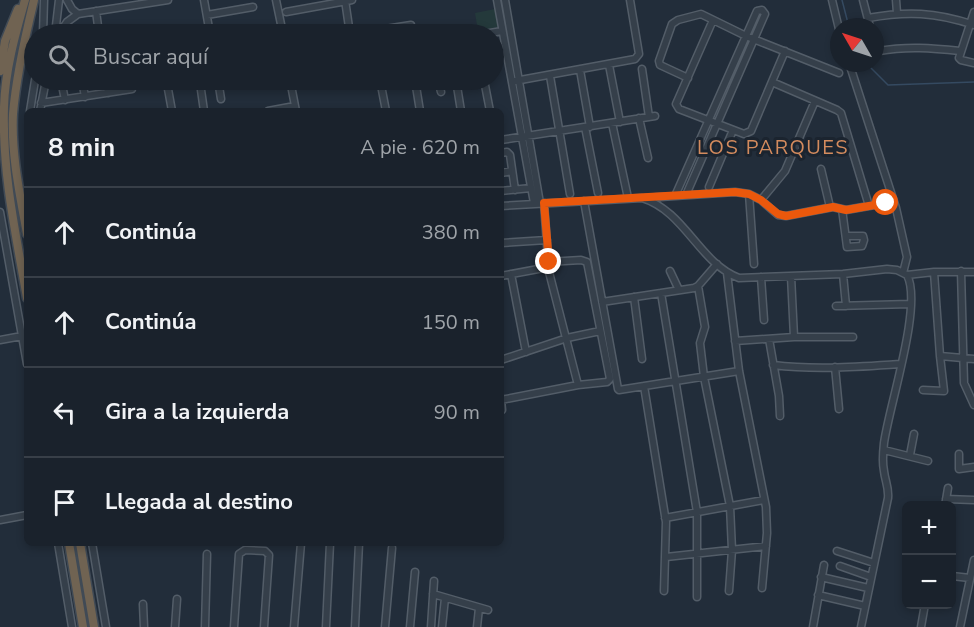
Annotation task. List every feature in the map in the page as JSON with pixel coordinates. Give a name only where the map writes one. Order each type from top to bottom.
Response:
[{"type":"highway","points":[[0,71],[5,41],[24,0]]},
{"type":"highway","points":[[24,0],[11,51],[4,105],[5,161],[24,279]]},
{"type":"highway","points":[[28,24],[34,0]]},
{"type":"highway","points":[[24,41],[13,115],[15,164],[24,216]]},
{"type":"highway","points":[[70,546],[84,627]]},
{"type":"highway","points":[[80,546],[94,627]]},
{"type":"street","points":[[43,24],[44,0]]},
{"type":"street","points":[[58,24],[59,0]]},
{"type":"street","points":[[67,0],[78,14]]},
{"type":"street","points":[[65,24],[78,14],[168,0]]},
{"type":"street","points":[[204,0],[208,24]]},
{"type":"street","points":[[276,0],[281,24]]},
{"type":"street","points":[[286,12],[347,0],[351,24]]},
{"type":"street","points":[[497,0],[501,24]]},
{"type":"street","points":[[505,0],[515,82],[547,240],[549,265],[578,385]]},
{"type":"street","points":[[515,82],[635,59],[639,54],[630,0]]},
{"type":"street","points":[[832,0],[836,18]]},
{"type":"street","points":[[863,0],[868,18],[897,13],[940,15],[973,25]]},
{"type":"street","points":[[896,0],[897,13]]},
{"type":"street","points":[[207,15],[253,7]]},
{"type":"street","points":[[675,196],[757,11],[762,10],[765,14],[686,195]]},
{"type":"street","points":[[96,11],[98,24]]},
{"type":"street","points":[[974,12],[973,25],[960,51],[959,58],[974,63]]},
{"type":"street","points":[[688,78],[659,64],[672,24],[678,20],[701,14],[746,36],[839,74]]},
{"type":"street","points":[[713,20],[676,104],[677,107],[744,134],[751,131],[785,51]]},
{"type":"street","points":[[504,39],[515,82]]},
{"type":"street","points":[[884,50],[918,47],[960,51]]},
{"type":"street","points":[[609,65],[628,198]]},
{"type":"street","points":[[504,140],[652,116],[642,69]]},
{"type":"street","points":[[580,70],[598,193]]},
{"type":"street","points":[[852,72],[896,208],[907,256],[905,274],[910,283],[906,349],[900,364],[884,450],[884,474],[889,491],[861,627]]},
{"type":"street","points":[[550,76],[570,194]]},
{"type":"street","points":[[772,82],[841,113],[869,206]]},
{"type":"street","points":[[30,108],[33,90]]},
{"type":"street","points":[[40,108],[44,90]]},
{"type":"street","points":[[64,90],[65,100]]},
{"type":"street","points":[[84,90],[85,97]]},
{"type":"street","points":[[41,103],[126,90]]},
{"type":"street","points":[[168,90],[171,108]]},
{"type":"street","points":[[201,90],[204,108]]},
{"type":"street","points":[[219,90],[221,99]]},
{"type":"street","points":[[292,90],[296,108]]},
{"type":"street","points":[[382,90],[385,108]]},
{"type":"street","points":[[417,90],[420,108]]},
{"type":"street","points":[[458,90],[461,108]]},
{"type":"street","points":[[486,90],[489,108]]},
{"type":"street","points":[[761,200],[784,171],[815,100]]},
{"type":"street","points":[[639,118],[648,159]]},
{"type":"street","points":[[709,188],[732,130]]},
{"type":"street","points":[[525,136],[531,188],[539,203]]},
{"type":"street","points":[[504,152],[510,155],[515,190]]},
{"type":"street","points":[[821,169],[830,207]]},
{"type":"street","points":[[504,172],[512,171]]},
{"type":"street","points":[[504,191],[531,188]]},
{"type":"street","points":[[504,206],[735,192],[749,194],[761,200],[778,214],[786,216],[830,207],[846,210],[886,203]]},
{"type":"street","points":[[749,194],[754,264]]},
{"type":"street","points":[[642,198],[656,203],[672,216],[717,264],[727,273],[739,278],[843,274],[887,269],[905,274],[974,272]]},
{"type":"street","points":[[584,201],[617,387],[620,390],[739,371]]},
{"type":"street","points":[[842,209],[846,236]]},
{"type":"street","points":[[0,212],[3,248],[24,347]]},
{"type":"street","points":[[504,243],[547,240]]},
{"type":"street","points":[[504,275],[549,265],[581,260],[587,262],[610,379],[607,382],[504,398]]},
{"type":"street","points":[[602,302],[698,286],[717,264]]},
{"type":"street","points":[[670,271],[679,290]]},
{"type":"street","points":[[961,271],[964,383],[974,405]]},
{"type":"street","points":[[923,390],[944,391],[934,272]]},
{"type":"street","points":[[727,273],[739,371],[764,500],[766,546],[762,588]]},
{"type":"street","points":[[511,274],[526,352]]},
{"type":"street","points":[[843,274],[846,306]]},
{"type":"street","points":[[791,276],[794,337]]},
{"type":"street","points":[[761,277],[764,320]]},
{"type":"street","points":[[698,286],[705,327],[700,343],[704,376],[730,507],[732,550],[729,591]]},
{"type":"street","points":[[661,293],[697,512],[697,597]]},
{"type":"street","points":[[634,297],[642,359]]},
{"type":"street","points":[[836,306],[910,304]]},
{"type":"street","points":[[504,359],[567,338],[600,331]]},
{"type":"street","points":[[0,340],[22,336]]},
{"type":"street","points":[[735,340],[853,337]]},
{"type":"street","points":[[769,339],[779,396],[780,416]]},
{"type":"street","points":[[940,356],[974,359]]},
{"type":"street","points":[[773,365],[835,368],[900,364]]},
{"type":"street","points":[[835,368],[838,409]]},
{"type":"street","points":[[644,386],[665,518],[664,591]]},
{"type":"street","points":[[910,455],[914,434]]},
{"type":"street","points":[[884,450],[928,460]]},
{"type":"street","points":[[959,454],[959,469],[974,467]]},
{"type":"street","points":[[945,501],[948,488]]},
{"type":"street","points":[[665,518],[764,500]]},
{"type":"street","points":[[956,501],[974,500]]},
{"type":"street","points":[[0,520],[24,516]]},
{"type":"street","points":[[58,546],[72,627]]},
{"type":"street","points":[[92,546],[106,627]]},
{"type":"street","points":[[294,627],[301,546]]},
{"type":"street","points":[[326,627],[330,546]]},
{"type":"street","points":[[355,627],[360,546]]},
{"type":"street","points":[[666,557],[766,546]]},
{"type":"street","points":[[385,627],[392,548]]},
{"type":"street","points":[[234,627],[239,554],[244,550],[265,551],[269,555],[264,627]]},
{"type":"street","points":[[837,551],[874,563]]},
{"type":"street","points":[[205,627],[207,554]]},
{"type":"street","points":[[960,627],[974,560]]},
{"type":"street","points":[[813,627],[824,565]]},
{"type":"street","points":[[840,566],[871,577]]},
{"type":"street","points":[[410,627],[415,572]]},
{"type":"street","points":[[821,577],[868,588]]},
{"type":"street","points":[[956,577],[970,578]]},
{"type":"street","points":[[431,627],[434,581]]},
{"type":"street","points":[[433,594],[488,610]]},
{"type":"street","points":[[818,595],[865,606]]},
{"type":"street","points":[[442,627],[445,598]]},
{"type":"street","points":[[175,627],[177,599]]},
{"type":"street","points":[[143,604],[144,627]]},
{"type":"street","points":[[477,627],[479,608]]},
{"type":"street","points":[[921,627],[924,609]]},
{"type":"green space","points":[[495,9],[498,24],[477,24],[475,13]]},
{"type":"waterway","points":[[842,0],[847,18]]},
{"type":"waterway","points":[[875,72],[888,85],[974,82]]},
{"type":"district","name":"LOS PARQUES","points":[[773,147]]},
{"type":"route","points":[[549,262],[544,203],[735,192],[749,194],[761,200],[778,214],[786,216],[833,207],[846,210],[886,203]]}]
